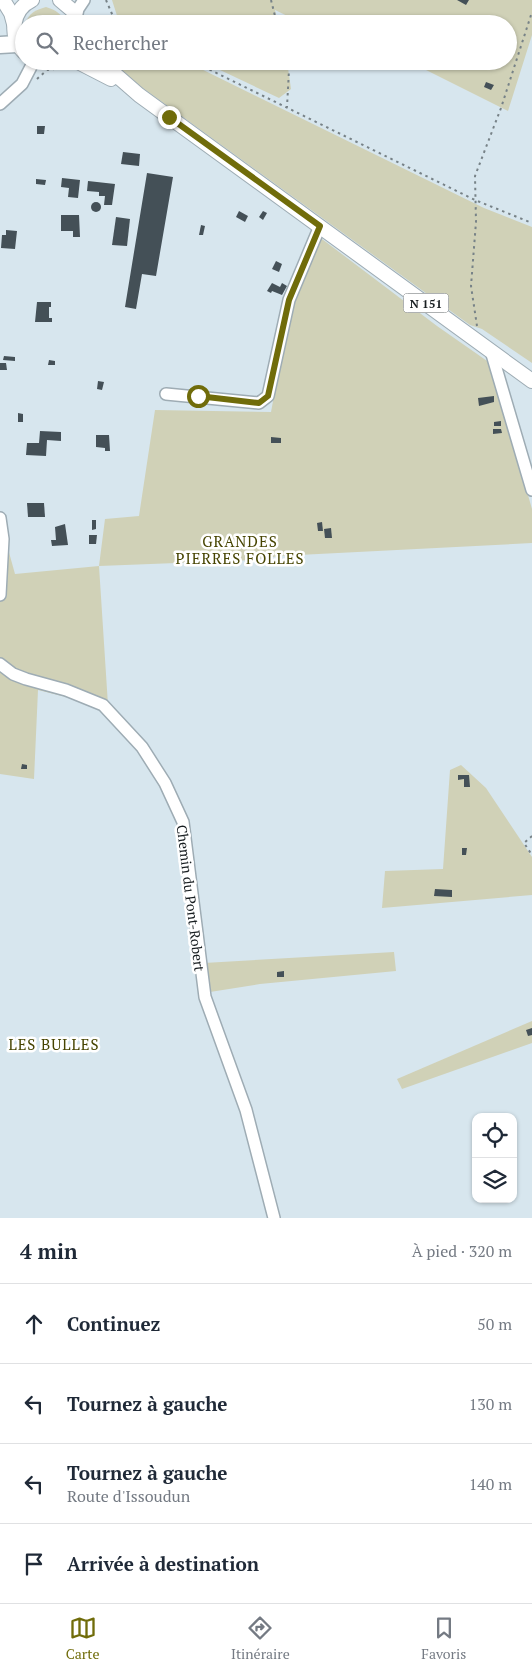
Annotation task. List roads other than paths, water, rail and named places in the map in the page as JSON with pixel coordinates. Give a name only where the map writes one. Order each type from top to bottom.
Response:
[{"type":"highway","points":[[0,45],[15,47]]},
{"type":"main road","points":[[3,0],[11,13],[15,28]]},
{"type":"main road","points":[[17,15],[32,0]]},
{"type":"main road","points":[[60,0],[70,8],[74,15]]},
{"type":"main road","name":"N 151","points":[[94,70],[139,95]]},
{"type":"main road","name":"N 151","points":[[110,70],[139,95],[532,381]]},
{"type":"street","points":[[78,15],[78,9],[84,0]]},
{"type":"street","points":[[0,104],[22,84],[29,70]]},
{"type":"street","points":[[166,394],[259,403],[268,396],[289,300],[320,226]]},
{"type":"street","points":[[491,351],[532,490]]},
{"type":"street","points":[[0,518],[3,539],[0,595]]},
{"type":"street","name":"Chemin du Pont-Robert","points":[[0,664],[13,674],[66,690],[103,705],[128,730],[165,782],[182,822],[205,997],[246,1110],[274,1218]]},
{"type":"district","name":"GRANDES PIERRES FOLLES","points":[[240,550]]},
{"type":"district","name":"LES BULLES","points":[[54,1044]]}]
